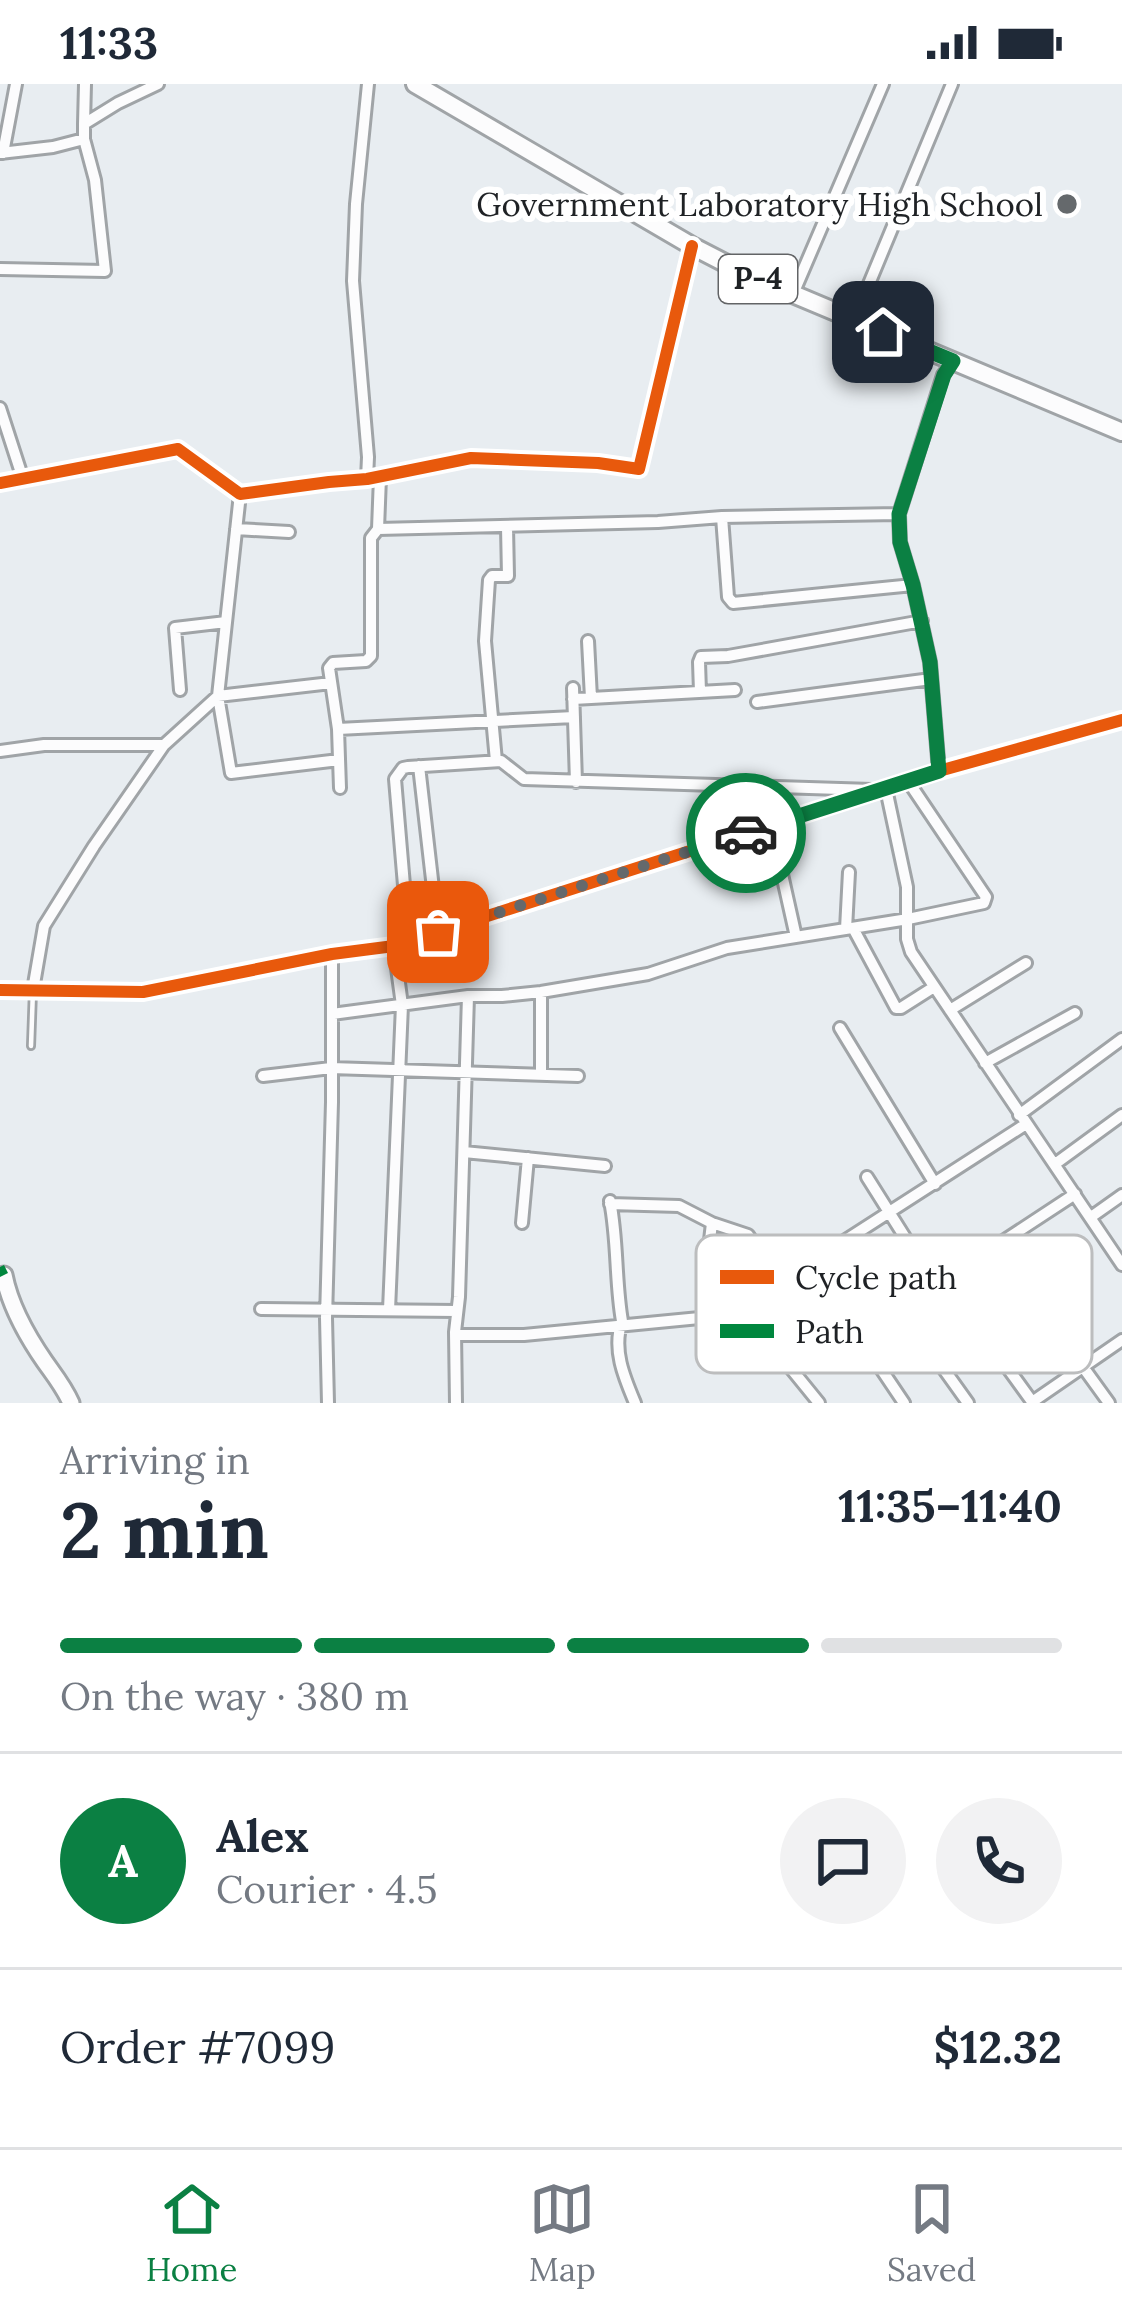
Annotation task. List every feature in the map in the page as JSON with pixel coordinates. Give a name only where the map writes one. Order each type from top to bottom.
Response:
[{"type":"main road","name":"P-4","points":[[415,84],[692,246],[793,294],[1122,432]]},
{"type":"street","points":[[16,84],[2,153],[84,139]]},
{"type":"street","points":[[0,269],[105,271],[95,181],[84,139],[85,84]]},
{"type":"street","points":[[84,124],[158,84]]},
{"type":"street","points":[[340,788],[330,665],[366,661],[371,656],[371,538],[378,529],[353,281],[368,84]]},
{"type":"street","points":[[793,294],[883,84]]},
{"type":"street","points":[[854,320],[952,84]]},
{"type":"street","points":[[0,483],[178,449],[240,494],[373,478],[470,458],[639,469],[692,246]]},
{"type":"street","points":[[939,771],[922,621],[900,542],[899,514],[944,375],[953,361]]},
{"type":"street","points":[[0,408],[23,478]]},
{"type":"street","points":[[240,494],[218,696],[231,773],[339,760]]},
{"type":"street","points":[[378,529],[899,514]]},
{"type":"street","points":[[722,517],[728,597],[733,603],[913,585]]},
{"type":"street","points":[[496,761],[485,640],[489,580],[508,576],[507,527]]},
{"type":"street","points":[[236,530],[290,532]]},
{"type":"street","points":[[700,692],[701,657],[922,621]]},
{"type":"street","points":[[180,690],[175,628],[226,622]]},
{"type":"street","points":[[588,641],[591,698]]},
{"type":"street","points":[[757,701],[931,679]]},
{"type":"street","points":[[33,990],[44,926],[164,746],[218,696],[331,683]]},
{"type":"street","points":[[576,782],[573,693],[591,698],[735,690]]},
{"type":"street","points":[[338,729],[574,717]]},
{"type":"street","points":[[0,990],[143,992],[394,946],[939,771],[1122,720]]},
{"type":"street","points":[[0,751],[44,745],[164,746]]},
{"type":"street","points":[[406,909],[395,779],[403,768],[496,761],[522,779],[884,789]]},
{"type":"street","points":[[419,766],[438,932]]},
{"type":"street","points":[[332,1014],[468,995],[541,992],[648,974],[727,948],[908,920],[984,903],[986,897],[908,781]]},
{"type":"street","points":[[884,789],[905,876],[910,952],[1122,1265]]},
{"type":"street","points":[[771,825],[796,937]]},
{"type":"street","points":[[849,872],[849,929],[896,1007],[934,987]]},
{"type":"street","points":[[389,1310],[402,1005],[394,946]]},
{"type":"street","points":[[328,1403],[332,954]]},
{"type":"street","points":[[950,1010],[1026,963]]},
{"type":"street","points":[[541,992],[541,1075]]},
{"type":"street","points":[[456,1403],[468,995]]},
{"type":"street","points":[[985,1063],[1075,1013]]},
{"type":"street","points":[[840,1028],[935,1184]]},
{"type":"street","points":[[855,1235],[935,1184],[1122,1040]]},
{"type":"street","points":[[263,1076],[331,1068],[578,1076]]},
{"type":"street","points":[[1054,1164],[1122,1115]]},
{"type":"street","points":[[464,1151],[605,1166]]},
{"type":"street","points":[[522,1223],[528,1158]]},
{"type":"street","points":[[867,1177],[904,1235]]},
{"type":"street","points":[[1012,1235],[1075,1194]]},
{"type":"street","points":[[1090,1217],[1122,1195]]},
{"type":"street","points":[[635,1403],[620,1365],[618,1326],[622,1321],[610,1201],[679,1206],[748,1235]]},
{"type":"street","points":[[711,1235],[712,1223]]},
{"type":"street","points":[[1,1273],[9,1298],[70,1403]]},
{"type":"street","points":[[261,1309],[457,1311]]},
{"type":"street","points":[[455,1335],[524,1336],[696,1318]]},
{"type":"street","points":[[1092,1360],[1122,1340]]},
{"type":"street","points":[[793,1373],[815,1402]]},
{"type":"street","points":[[884,1373],[904,1403]]},
{"type":"street","points":[[947,1373],[968,1403]]},
{"type":"street","points":[[1010,1373],[1032,1402],[1073,1373]]},
{"type":"street","points":[[1088,1373],[1108,1403]]},
{"type":"lane","points":[[31,1046],[33,990]]},
{"type":"marked path","points":[[0,1267],[4,1275]]},
{"type":"cycle path","points":[[0,483],[178,449],[240,494],[367,479],[471,458],[639,469],[692,246]]},
{"type":"cycle path","points":[[0,990],[143,992],[394,946],[939,771],[1122,720]]},
{"type":"way so far","points":[[438,932],[746,833]]},
{"type":"place","name":"Government Laboratory High School","points":[[1067,204]]},
{"type":"route","points":[[746,833],[939,771],[930,662],[900,542],[899,514],[944,375],[953,361],[883,332]]}]
